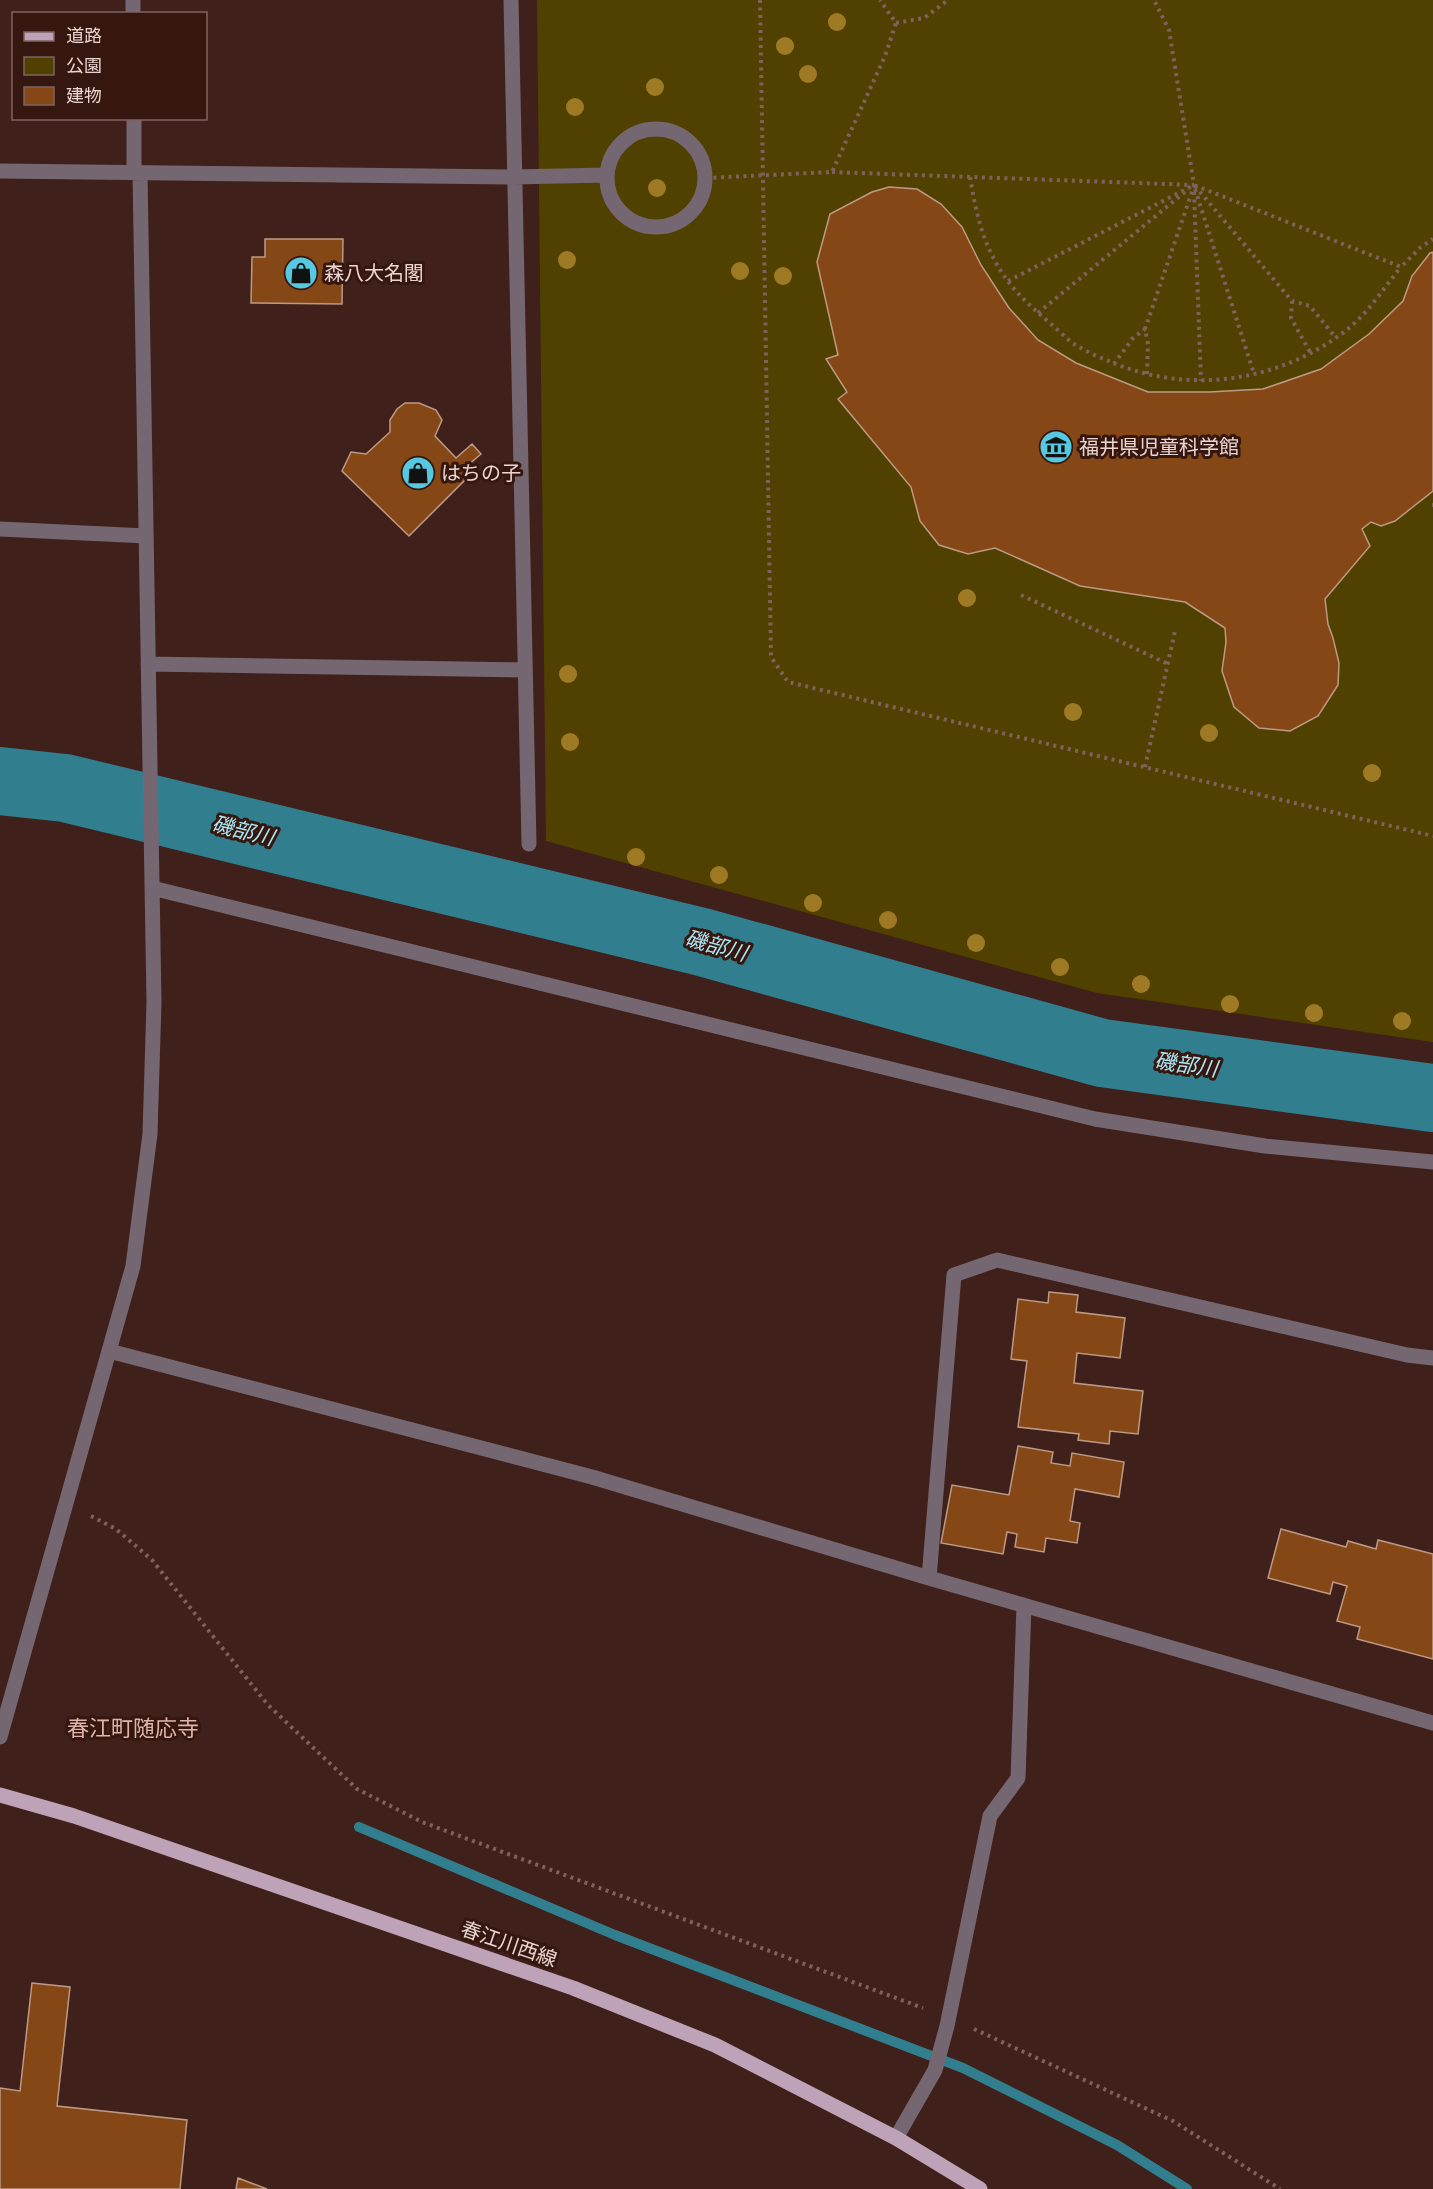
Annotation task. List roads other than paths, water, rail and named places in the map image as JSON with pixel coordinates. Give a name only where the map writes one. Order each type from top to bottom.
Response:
[{"type":"main road","name":"春江川西線","points":[[0,1795],[74,1816],[573,1988],[716,2045],[896,2138],[980,2189]]},
{"type":"street","points":[[511,0],[529,844]]},
{"type":"street","points":[[0,1737],[133,1266],[150,1134],[154,1002],[146,536],[134,120]]},
{"type":"street","points":[[657,128],[676,132],[692,143],[702,159],[706,178],[700,200],[686,218],[665,227],[642,226],[622,215],[610,197],[606,175],[610,156],[622,141],[638,131],[657,128]]},
{"type":"street","points":[[0,171],[514,177],[606,175]]},
{"type":"street","points":[[0,528],[146,536]]},
{"type":"street","points":[[148,664],[525,670]]},
{"type":"street","points":[[152,888],[1095,1119],[1265,1146],[1433,1162]]},
{"type":"street","points":[[929,1578],[954,1275],[997,1260],[1407,1355],[1433,1358]]},
{"type":"street","points":[[109,1351],[592,1477],[929,1578],[1433,1723]]},
{"type":"street","points":[[896,2138],[935,2070],[948,2022],[990,1816],[1018,1778],[1024,1605]]},
{"type":"waterway","name":"磯部川","points":[[0,781],[65,788],[702,942],[1102,1053],[1433,1098]]},
{"type":"waterway","points":[[359,1827],[615,1935],[963,2068],[1117,2145],[1187,2189]]},
{"type":"place","name":"森八大名閣","points":[[301,273]]},
{"type":"place","name":"福井県児童科学館","points":[[1056,447]]},
{"type":"place","name":"はちの子","points":[[418,473]]},
{"type":"district","name":"春江町随応寺","points":[[133,1728]]}]
